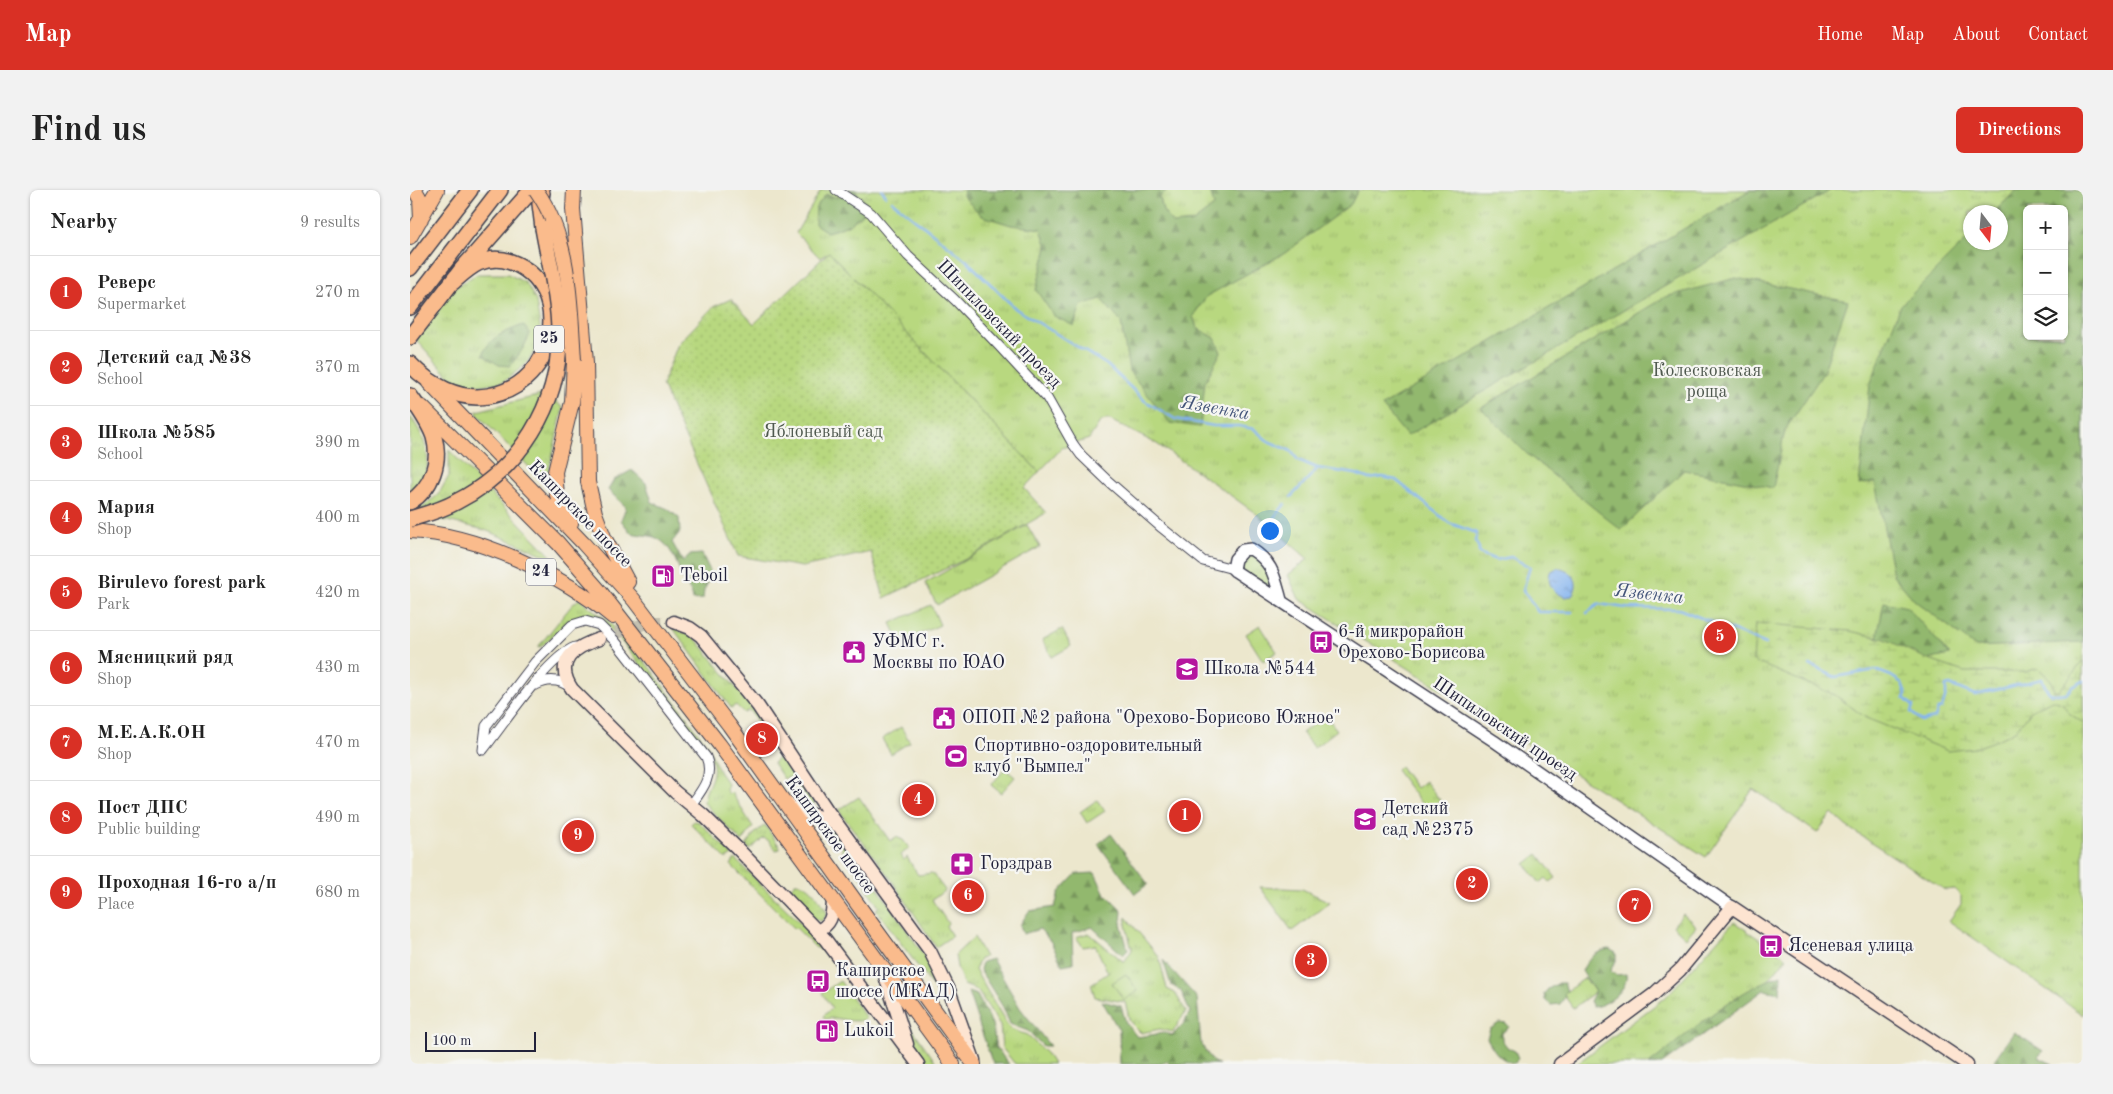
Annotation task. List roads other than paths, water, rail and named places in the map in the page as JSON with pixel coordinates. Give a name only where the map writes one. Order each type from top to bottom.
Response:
[{"type":"highway","points":[[410,268],[470,190]]},
{"type":"highway","points":[[410,307],[500,190]]},
{"type":"highway","points":[[410,336],[462,269],[536,191],[556,296],[560,335],[553,385],[544,410],[531,434],[515,456],[499,473],[477,490],[456,502],[434,512],[410,519]]},
{"type":"highway","name":"25","points":[[416,371],[451,392],[467,396],[497,395],[523,382],[542,359],[548,346],[551,329],[546,298],[534,276],[521,266],[507,260],[491,259],[478,263],[453,282]]},
{"type":"highway","points":[[410,395],[430,430],[436,449],[436,464],[433,476],[425,489],[410,502]]},
{"type":"main road","points":[[415,190],[422,209],[421,220]]},
{"type":"main road","points":[[410,238],[436,190]]},
{"type":"main road","points":[[574,190],[573,209],[586,362],[588,482],[607,544],[650,620]]},
{"type":"main road","points":[[536,191],[551,215],[564,250],[569,282],[574,360],[572,402],[557,459],[555,484],[560,505],[583,543]]},
{"type":"main road","name":"Каширское шоссе","points":[[416,371],[583,543],[614,576],[650,620],[706,693],[975,1064]]},
{"type":"main road","name":"Каширское шоссе","points":[[410,395],[558,543],[599,590],[724,752],[953,1064]]},
{"type":"main road","name":"24","points":[[410,531],[439,534],[478,543],[538,570],[591,599],[634,634]]},
{"type":"main road","points":[[674,622],[696,631],[708,643],[762,710],[842,830],[880,880],[933,958],[949,990],[975,1064]]},
{"type":"main road","points":[[599,638],[582,644],[572,653],[566,665],[566,677],[572,688],[675,792],[737,848],[817,931],[918,1064]]},
{"type":"main road","points":[[777,793],[795,810],[829,820],[842,830]]},
{"type":"main road","points":[[817,931],[831,921],[833,901]]},
{"type":"main road","points":[[1561,1064],[1654,994],[1680,970],[1732,907]]},
{"type":"main road","name":"Шипиловский проезд","points":[[1732,907],[1967,1064]]},
{"type":"main road","points":[[882,966],[910,1053]]},
{"type":"street","name":"Шипиловский проезд","points":[[836,190],[871,213],[908,256],[955,300],[999,346],[1047,398],[1081,455],[1162,528],[1203,561],[1233,569],[1281,600],[1494,741],[1732,907]]},
{"type":"street","points":[[1233,569],[1235,559],[1243,550],[1251,549],[1263,557],[1271,567],[1281,600]]},
{"type":"street","points":[[582,644],[560,655],[483,750],[484,731],[488,722],[545,650],[574,624],[583,621],[593,622],[604,629],[621,648],[706,757],[709,766],[708,776],[702,790],[691,805]]},
{"type":"street","points":[[532,688],[553,680],[562,682],[572,688]]},
{"type":"water","points":[[1557,568],[1571,574],[1576,581],[1575,591],[1572,596],[1565,597],[1552,588],[1549,581],[1550,572]]},
{"type":"waterway","name":"Язвенка","points":[[882,190],[886,196]]},
{"type":"waterway","name":"Язвенка","points":[[892,201],[966,260],[1016,309],[1107,365],[1145,401],[1175,419],[1214,426],[1239,426],[1254,429],[1268,441],[1291,451],[1298,460],[1317,468],[1356,474],[1369,479],[1382,477],[1396,480],[1449,523],[1477,533],[1475,541],[1479,548],[1479,553],[1496,560],[1511,557],[1530,567],[1523,590],[1538,612],[1572,612]]},
{"type":"waterway","points":[[1291,497],[1317,469]]},
{"type":"waterway","points":[[1274,518],[1285,504]]},
{"type":"waterway","name":"Язвенка","points":[[1587,613],[1599,604],[1626,608],[1679,609],[1766,644]]},
{"type":"waterway","name":"Язвенка","points":[[1810,665],[1835,677],[1875,670],[1891,676],[1902,683],[1906,694],[1904,698],[1913,706],[1911,712],[1921,721],[1935,718],[1938,709],[1942,708],[1946,695],[1946,686],[1950,685],[1975,695],[2042,679],[2046,689],[2050,693],[2056,694],[2067,693],[2072,687],[2083,681]]},
{"type":"tunnel","points":[[599,639],[650,622],[674,622]]},
{"type":"place","name":"Teboil","points":[[663,576]]},
{"type":"place","name":"Birulevo forest park","points":[[1720,637]]},
{"type":"place","name":"6-й микрорайон Орехово-Борисова","points":[[1321,642]]},
{"type":"place","name":"УФМС г. Москвы по ЮАО","points":[[854,652]]},
{"type":"place","name":"Школа №544","points":[[1187,669]]},
{"type":"place","name":"ОПОП №2 района \"Орехово-Борисово Южное\"","points":[[944,718]]},
{"type":"place","name":"Пост ДПС","points":[[762,739]]},
{"type":"place","name":"Спортивно-оздоровительный клуб \"Вымпел\"","points":[[956,756]]},
{"type":"place","name":"Мария","points":[[918,800]]},
{"type":"place","name":"Реверс","points":[[1185,816]]},
{"type":"place","name":"Детский сад №2375","points":[[1365,819]]},
{"type":"place","name":"Проходная 16-го а/п","points":[[578,836]]},
{"type":"place","name":"Горздрав","points":[[962,864]]},
{"type":"place","name":"Детский сад №38","points":[[1472,884]]},
{"type":"place","name":"Мясницкий ряд","points":[[968,896]]},
{"type":"place","name":"М.Е.А.К.ОН","points":[[1635,906]]},
{"type":"place","name":"Ясеневая улица","points":[[1771,946]]},
{"type":"place","name":"Школа №585","points":[[1311,961]]},
{"type":"place","name":"Каширское шоссе (МКАД)","points":[[818,981]]},
{"type":"place","name":"Lukoil","points":[[827,1031]]},
{"type":"park label","name":"Колесковская роща","points":[[1707,381]]},
{"type":"park label","name":"Яблоневый сад","points":[[823,432]]}]
